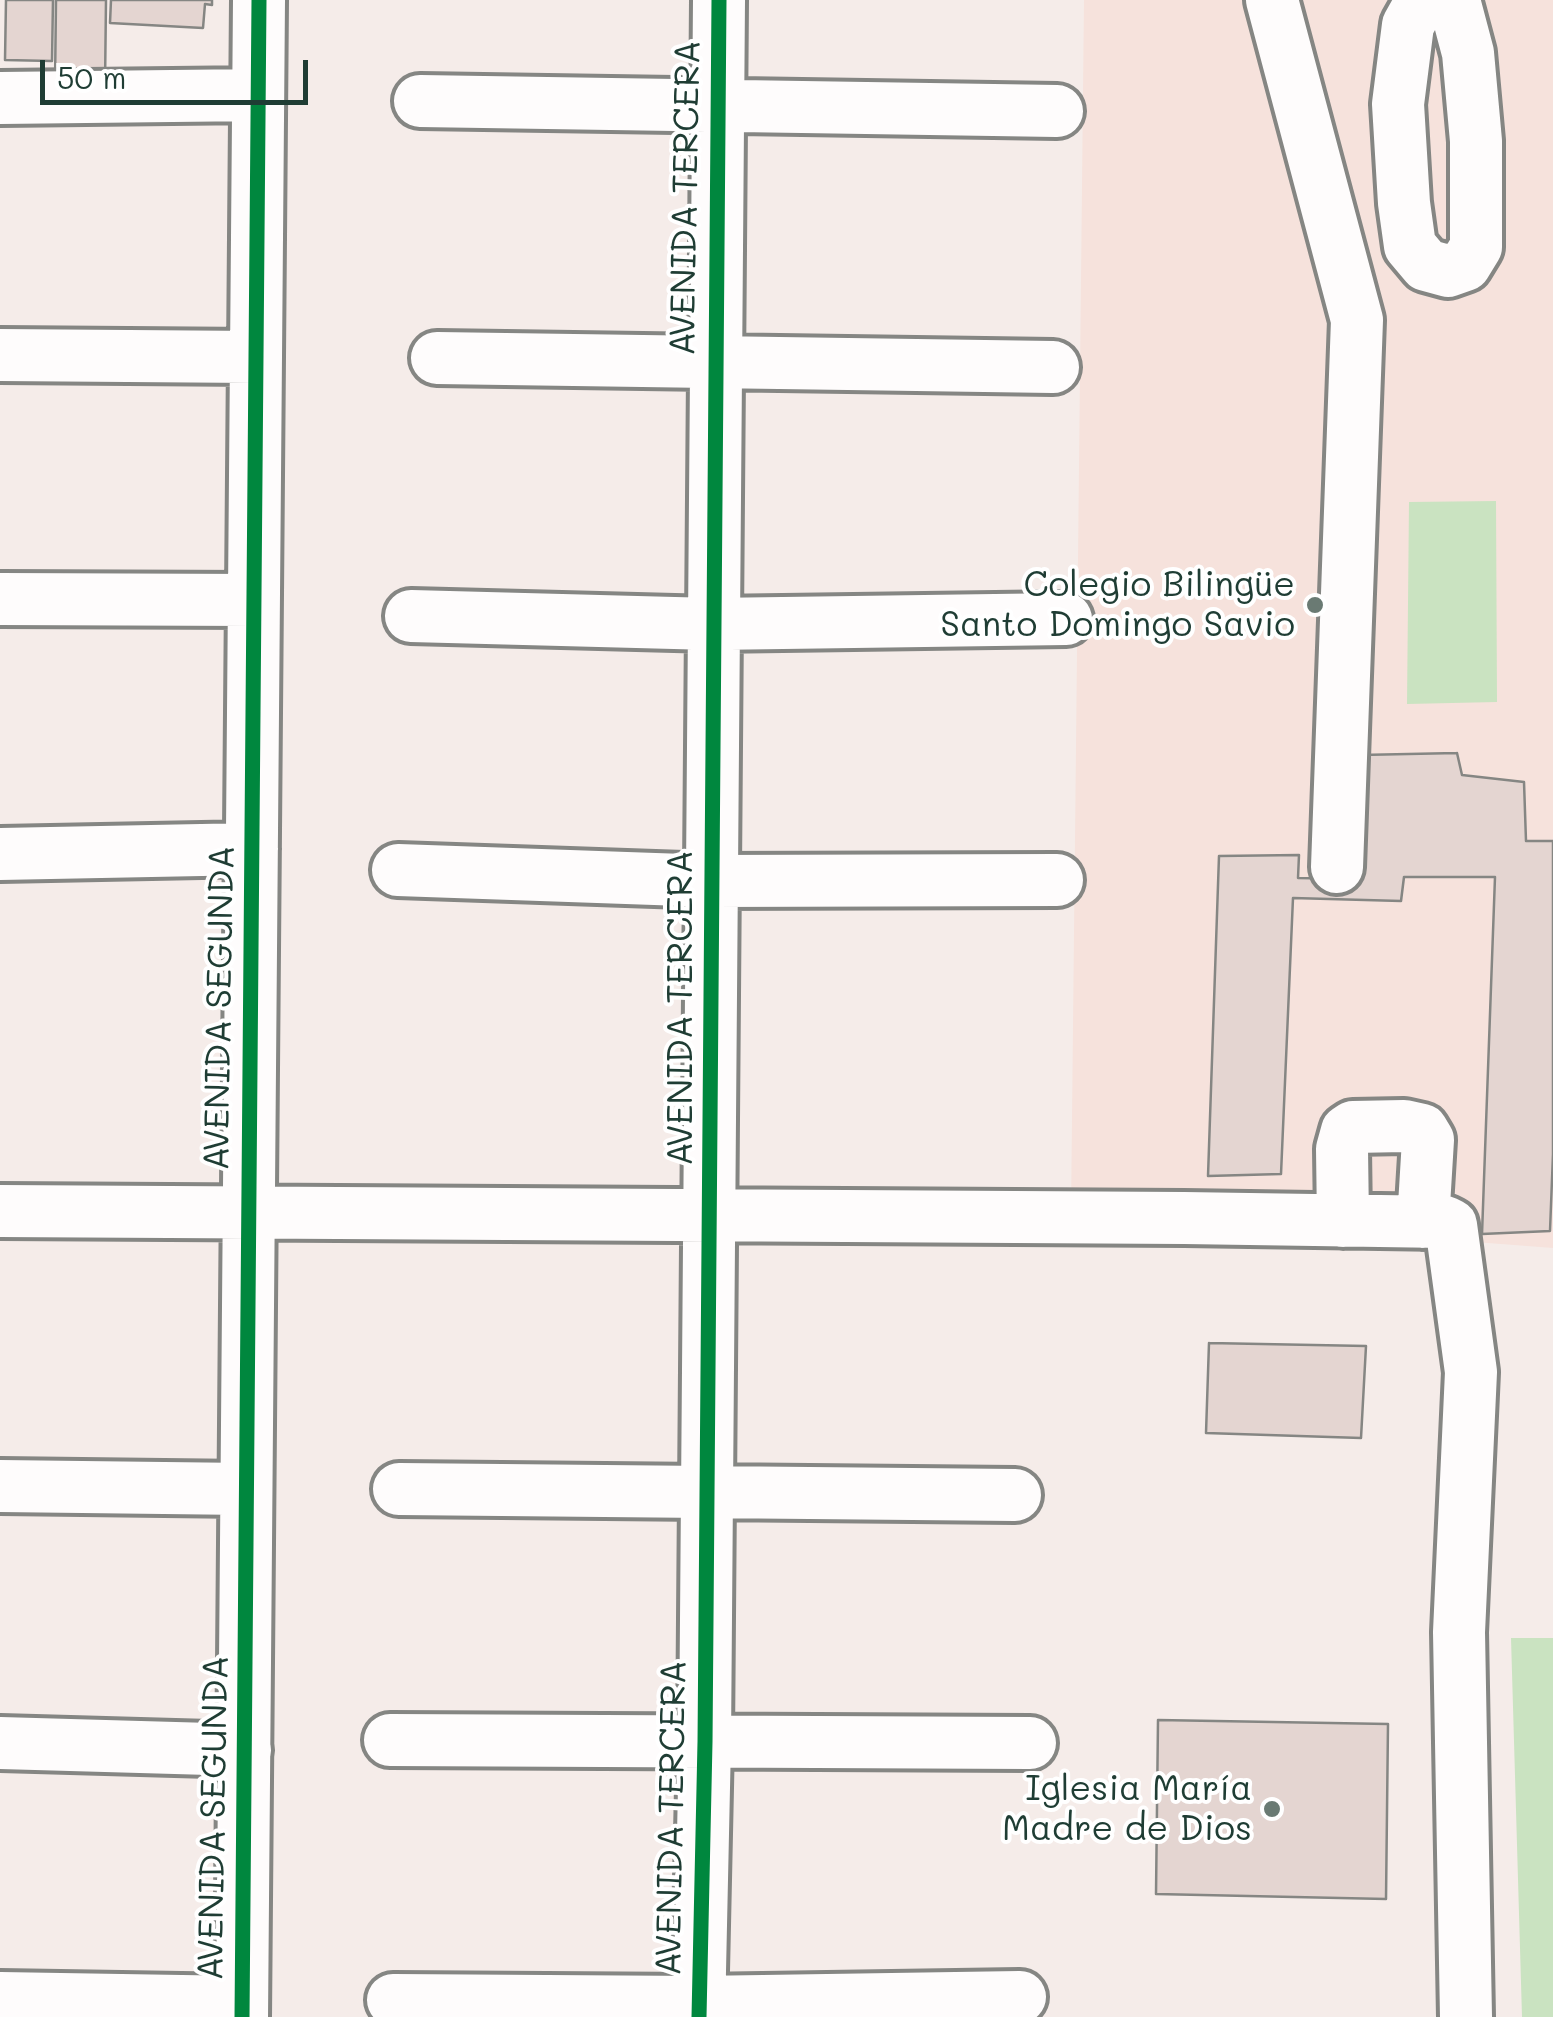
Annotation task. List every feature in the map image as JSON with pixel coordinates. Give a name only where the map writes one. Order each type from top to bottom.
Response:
[{"type":"street","name":"AVENIDA SEGUNDA","points":[[242,2010],[259,0]]},
{"type":"street","name":"AVENIDA TERCERA","points":[[699,2009],[705,1742],[704,1491],[710,1216],[719,0]]},
{"type":"street","points":[[1272,0],[1357,320],[1337,866]]},
{"type":"street","points":[[1422,0],[1408,26],[1398,104],[1404,202],[1410,246],[1426,265],[1448,271],[1465,266],[1476,248],[1476,141],[1468,53],[1454,0]]},
{"type":"street","points":[[0,98],[258,95]]},
{"type":"street","points":[[420,101],[1057,112]]},
{"type":"street","points":[[0,355],[256,358]]},
{"type":"street","points":[[437,358],[1053,367]]},
{"type":"street","points":[[0,598],[254,600]]},
{"type":"street","points":[[411,616],[712,624],[1066,618]]},
{"type":"street","points":[[0,854],[252,849]]},
{"type":"street","points":[[398,870],[712,880],[1057,880]]},
{"type":"street","points":[[1343,1221],[1342,1148],[1347,1131],[1352,1127],[1404,1126],[1422,1130],[1428,1140],[1423,1222]]},
{"type":"street","points":[[0,1211],[1184,1218],[1451,1225],[1472,1372],[1458,1632],[1466,2017]]},
{"type":"street","points":[[0,1486],[246,1489]]},
{"type":"street","points":[[399,1489],[1015,1494]]},
{"type":"street","points":[[390,1740],[1030,1743]]},
{"type":"street","points":[[0,1743],[244,1750]]},
{"type":"street","points":[[393,2000],[699,2009],[1020,1996]]},
{"type":"street","points":[[0,1998],[242,2010]]},
{"type":"shaded area","name":"Colegio Bilingüe Santo Domingo Savio","points":[[1084,0],[1553,0],[1553,1248],[1071,1211]]},
{"type":"green space","points":[[1496,501],[1497,702],[1407,704],[1409,502]]},
{"type":"green space","points":[[1511,1638],[1553,1638],[1553,2017],[1522,2017]]},
{"type":"building","points":[[6,0],[53,0],[52,61],[5,60]]},
{"type":"building","points":[[56,0],[106,0],[105,86],[55,85]]},
{"type":"building","points":[[111,0],[212,0],[212,5],[205,4],[203,28],[110,23]]},
{"type":"building","points":[[1457,753],[1462,775],[1524,782],[1526,841],[1553,841],[1550,1231],[1482,1234],[1495,877],[1404,877],[1401,901],[1293,898],[1281,1174],[1208,1176],[1219,856],[1299,855],[1298,878],[1359,879],[1360,755]]},
{"type":"building","points":[[1209,1343],[1366,1346],[1361,1438],[1206,1433]]},
{"type":"building","name":"Iglesia María Madre de Dios","points":[[1158,1720],[1388,1724],[1386,1899],[1156,1894]]},
{"type":"cycle path","points":[[242,2017],[259,0]]},
{"type":"cycle path","points":[[699,2017],[705,1742],[719,0]]},
{"type":"place","name":"Colegio Bilingüe Santo Domingo Savio","points":[[1315,605]]},
{"type":"place","name":"Iglesia María Madre de Dios","points":[[1272,1809]]}]
